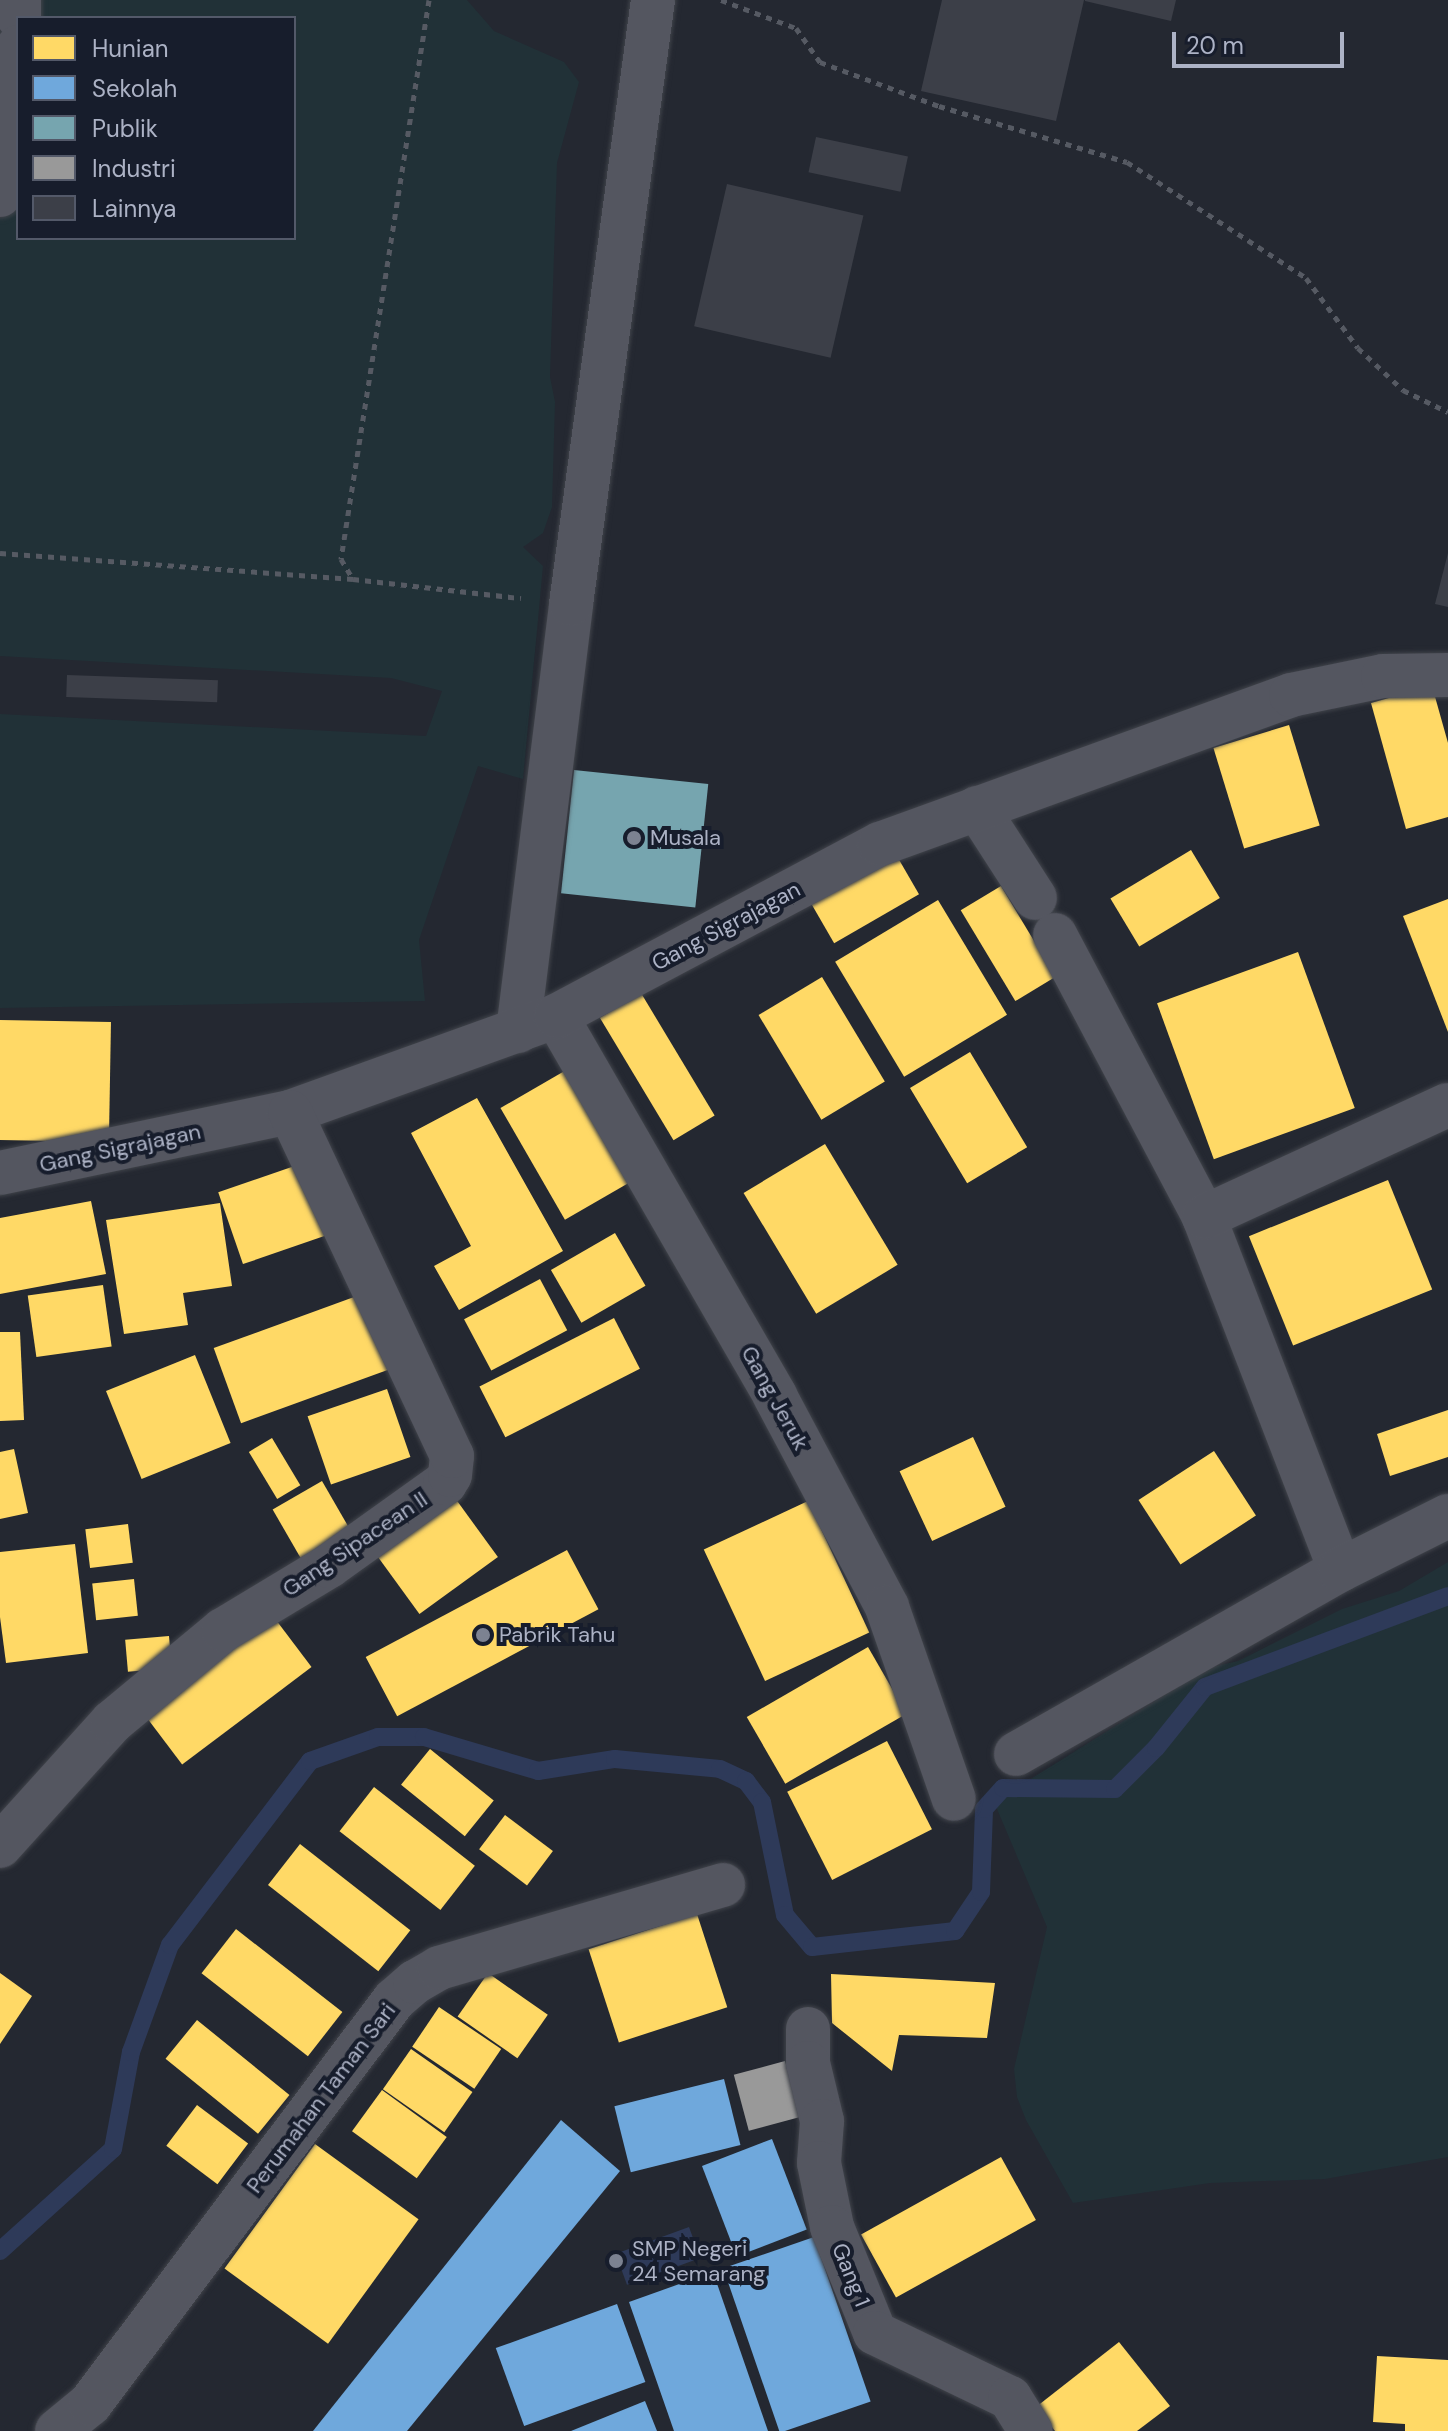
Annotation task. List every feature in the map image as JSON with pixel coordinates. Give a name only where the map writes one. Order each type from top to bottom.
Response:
[{"type":"street","points":[[537,1024],[571,604],[653,0]]},
{"type":"street","points":[[0,195],[16,63]]},
{"type":"street","name":"Gang Sigrajagan","points":[[0,1173],[290,1112],[537,1024],[880,844],[1291,695],[1383,676],[1448,675]]},
{"type":"street","points":[[977,808],[1045,916],[1204,1217],[1340,1570]]},
{"type":"street","name":"Gang Jeruk","points":[[537,1024],[775,1396],[887,1607],[954,1799]]},
{"type":"street","points":[[1204,1217],[1448,1105]]},
{"type":"street","name":"Gang Sipacean II","points":[[0,1846],[112,1722],[198,1650],[223,1630],[329,1566],[445,1483],[450,1475],[452,1456],[290,1112]]},
{"type":"street","points":[[1016,1754],[1340,1570],[1448,1516]]},
{"type":"street","name":"Perumahan Taman Sari","points":[[57,2431],[90,2404],[394,2000],[415,1982],[439,1968],[723,1885]]},
{"type":"street","name":"Gang 1","points":[[808,2029],[808,2063],[822,2121],[819,2163],[832,2227],[875,2333],[1010,2398],[1031,2431]]},
{"type":"path","points":[[353,579],[341,559],[429,0]]},
{"type":"path","points":[[721,0],[796,28],[820,62],[939,106],[1127,162],[1306,278],[1358,348],[1403,390],[1448,412]]},
{"type":"path","points":[[0,553],[353,579],[571,604]]},
{"type":"shaded area","points":[[0,0],[467,0],[494,31],[564,62],[579,82],[557,163],[550,377],[555,402],[552,507],[543,533],[523,547],[543,566],[523,779],[478,766],[419,940],[425,1001],[0,1008],[0,714],[426,736],[442,691],[391,678],[0,656]]},
{"type":"shaded area","points":[[1448,1562],[1448,2157],[1325,2179],[1210,2183],[1073,2203],[1026,2120],[1017,2097],[1014,2069],[1047,1927],[994,1802],[1208,1668],[1238,1661],[1342,1609],[1399,1591]]},
{"type":"water","points":[[689,2227],[700,2258],[627,2285],[616,2254]]},
{"type":"building: Hunian","points":[[1432,686],[1448,743],[1448,817],[1406,829],[1371,703]]},
{"type":"building: Hunian","points":[[1289,725],[1320,825],[1244,849],[1213,748]]},
{"type":"building: Hunian","points":[[1191,850],[1220,898],[1139,946],[1110,898]]},
{"type":"building: Hunian","points":[[894,851],[919,894],[834,943],[809,900]]},
{"type":"building: Hunian","points":[[1001,886],[1056,977],[1015,1001],[961,910]]},
{"type":"building: Hunian","points":[[1448,899],[1448,1032],[1403,916]]},
{"type":"building: Hunian","points":[[938,900],[1007,1015],[904,1077],[835,962]]},
{"type":"building: Hunian","points":[[1298,952],[1355,1108],[1214,1159],[1157,1003]]},
{"type":"building: Hunian","points":[[822,977],[885,1082],[821,1120],[759,1015]]},
{"type":"building: Hunian","points":[[641,993],[715,1116],[674,1140],[600,1018]]},
{"type":"building: Hunian","points":[[0,1020],[111,1022],[109,1142],[0,1140]]},
{"type":"building: Hunian","points":[[970,1052],[1027,1147],[967,1183],[910,1088]]},
{"type":"building: Hunian","points":[[568,1069],[632,1181],[565,1220],[500,1108]]},
{"type":"building: Hunian","points":[[477,1098],[563,1251],[459,1310],[434,1266],[471,1246],[411,1133]]},
{"type":"building: Hunian","points":[[825,1144],[898,1265],[816,1314],[744,1193]]},
{"type":"building: Hunian","points":[[309,1161],[334,1233],[243,1264],[218,1192]]},
{"type":"building: Hunian","points":[[1388,1180],[1432,1289],[1293,1346],[1249,1236]]},
{"type":"building: Hunian","points":[[91,1201],[106,1274],[0,1294],[0,1218]]},
{"type":"building: Hunian","points":[[220,1203],[232,1286],[183,1293],[188,1325],[124,1334],[106,1220]]},
{"type":"building: Hunian","points":[[615,1233],[646,1286],[581,1323],[551,1270]]},
{"type":"building: Hunian","points":[[540,1279],[567,1330],[491,1371],[464,1319]]},
{"type":"building: Hunian","points":[[103,1285],[112,1346],[36,1357],[28,1296]]},
{"type":"building: Hunian","points":[[365,1293],[392,1368],[241,1423],[214,1348]]},
{"type":"building: Hunian","points":[[614,1318],[640,1369],[505,1437],[479,1387]]},
{"type":"building: Hunian","points":[[0,1332],[20,1332],[24,1420],[0,1421]]},
{"type":"building: Hunian","points":[[195,1355],[231,1443],[142,1479],[106,1391]]},
{"type":"building: Hunian","points":[[387,1389],[410,1457],[331,1484],[308,1416]]},
{"type":"building: Hunian","points":[[1448,1410],[1448,1457],[1390,1476],[1377,1434]]},
{"type":"building: Hunian","points":[[973,1437],[1006,1507],[932,1541],[900,1471]]},
{"type":"building: Hunian","points":[[272,1438],[300,1485],[277,1499],[249,1452]]},
{"type":"building: Hunian","points":[[14,1449],[28,1513],[0,1519],[0,1452]]},
{"type":"building: Hunian","points":[[1214,1451],[1256,1516],[1180,1565],[1139,1500]]},
{"type":"building: Hunian","points":[[322,1481],[350,1529],[301,1558],[273,1510]]},
{"type":"building: Hunian","points":[[455,1498],[498,1557],[419,1614],[377,1555]]},
{"type":"building: Hunian","points":[[808,1501],[869,1632],[765,1681],[704,1550]]},
{"type":"building: Hunian","points":[[128,1524],[133,1563],[90,1568],[85,1529]]},
{"type":"building: Hunian","points":[[75,1544],[88,1653],[6,1663],[0,1617],[0,1552]]},
{"type":"building: Hunian","name":"Pabrik Tahu","points":[[567,1550],[598,1609],[397,1716],[366,1657]]},
{"type":"building: Hunian","points":[[134,1579],[138,1616],[96,1620],[92,1583]]},
{"type":"building: Hunian","points":[[270,1612],[312,1667],[182,1765],[141,1709]]},
{"type":"building: Hunian","points":[[169,1636],[172,1668],[128,1672],[125,1640]]},
{"type":"building: Hunian","points":[[868,1647],[906,1714],[785,1784],[747,1717]]},
{"type":"building: Hunian","points":[[887,1741],[932,1829],[832,1880],[787,1792]]},
{"type":"building: Hunian","points":[[430,1749],[494,1801],[465,1836],[401,1785]]},
{"type":"building: Hunian","points":[[374,1787],[475,1866],[440,1910],[340,1831]]},
{"type":"building: Hunian","points":[[505,1815],[553,1851],[527,1885],[479,1849]]},
{"type":"building: Hunian","points":[[300,1844],[410,1930],[378,1971],[268,1885]]},
{"type":"building: Hunian","points":[[697,1914],[727,2007],[619,2042],[589,1949]]},
{"type":"building: Hunian","points":[[236,1929],[342,2012],[308,2056],[202,1973]]},
{"type":"building: Hunian","points":[[0,1973],[32,1996],[0,2044]]},
{"type":"building: Hunian","points":[[488,1973],[548,2015],[517,2058],[458,2016]]},
{"type":"building: Hunian","points":[[831,1974],[995,1983],[987,2038],[899,2035],[892,2071],[832,2023]]},
{"type":"building: Hunian","points":[[439,2007],[501,2049],[474,2089],[412,2047]]},
{"type":"building: Hunian","points":[[197,2020],[289,2095],[258,2134],[166,2059]]},
{"type":"building: Hunian","points":[[411,2049],[472,2092],[444,2132],[383,2089]]},
{"type":"building: Hunian","points":[[382,2090],[447,2137],[417,2178],[352,2131]]},
{"type":"building: Hunian","points":[[197,2105],[248,2144],[217,2184],[166,2146]]},
{"type":"building: Hunian","points":[[315,2144],[419,2219],[328,2344],[224,2269]]},
{"type":"building: Hunian","points":[[1001,2157],[1036,2220],[896,2298],[861,2235]]},
{"type":"building: Hunian","points":[[1119,2342],[1170,2406],[1137,2431],[1055,2431],[1036,2407]]},
{"type":"building: Hunian","points":[[1377,2356],[1448,2360],[1448,2431],[1405,2431],[1405,2424],[1373,2422]]},
{"type":"building: Sekolah","points":[[724,2079],[740,2145],[631,2172],[614,2106]]},
{"type":"building: Sekolah","points":[[561,2120],[620,2171],[407,2431],[313,2431]]},
{"type":"building: Sekolah","points":[[772,2139],[807,2230],[737,2256],[702,2166]]},
{"type":"building: Sekolah","points":[[814,2237],[871,2402],[779,2431],[723,2268]]},
{"type":"building: Sekolah","points":[[713,2272],[768,2431],[674,2431],[629,2302]]},
{"type":"building: Sekolah","points":[[617,2304],[645,2382],[524,2426],[496,2348]]},
{"type":"building: Sekolah","points":[[645,2401],[657,2431],[571,2431]]},
{"type":"building: Publik","name":"Musala","points":[[574,770],[708,784],[695,907],[561,893]]},
{"type":"building: Industri","points":[[785,2061],[800,2117],[749,2131],[734,2075]]},
{"type":"building: Lainnya","points":[[942,0],[1084,0],[1056,121],[921,91]]},
{"type":"building: Lainnya","points":[[1085,0],[1176,0],[1171,21],[1085,1]]},
{"type":"building: Lainnya","points":[[816,137],[908,157],[900,192],[809,172]]},
{"type":"building: Lainnya","points":[[727,184],[863,215],[831,358],[694,326]]},
{"type":"building: Lainnya","points":[[1448,553],[1448,607],[1435,604]]},
{"type":"building: Lainnya","points":[[67,675],[218,680],[217,702],[66,697]]},
{"type":"waterway","points":[[0,2251],[113,2149],[131,2052],[170,1945],[310,1761],[378,1737],[424,1737],[538,1771],[615,1759],[720,1769],[746,1781],[762,1802],[785,1915],[812,1947],[955,1931],[981,1892],[984,1809],[1003,1788],[1115,1789],[1156,1748],[1205,1687],[1448,1596]]},
{"type":"place","name":"Musala","points":[[634,838]]},
{"type":"place","name":"Pabrik Tahu","points":[[483,1635]]},
{"type":"place","name":"SMP Negeri 24 Semarang","points":[[616,2261]]}]
